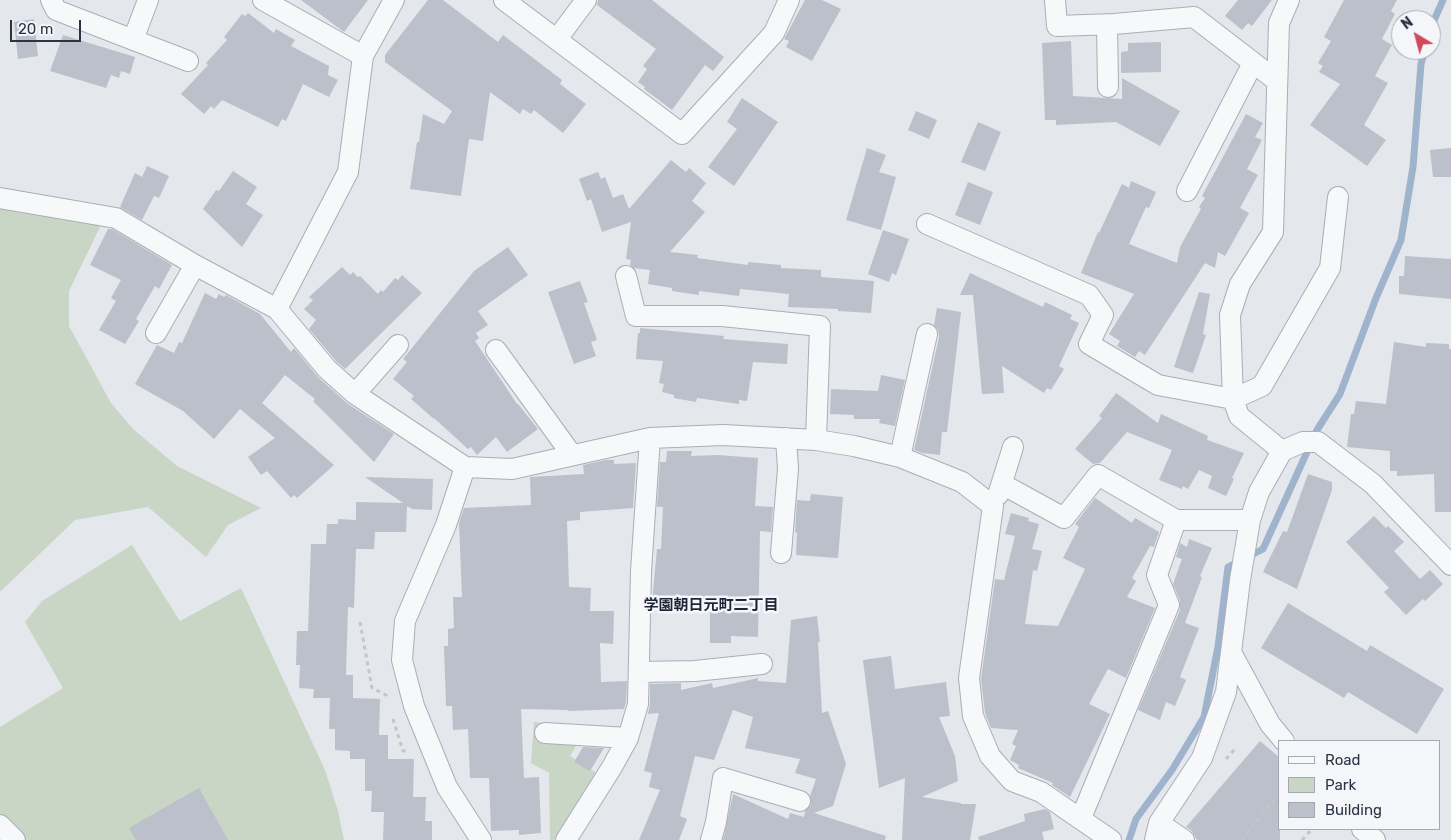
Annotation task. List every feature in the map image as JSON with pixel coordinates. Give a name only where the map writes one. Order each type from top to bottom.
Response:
[{"type":"street","points":[[51,0],[56,10],[188,61]]},
{"type":"street","points":[[133,40],[148,0]]},
{"type":"street","points":[[263,0],[363,56]]},
{"type":"street","points":[[277,309],[348,172],[363,56],[394,0]]},
{"type":"street","points":[[504,0],[682,134],[774,33],[789,0]]},
{"type":"street","points":[[557,39],[586,0]]},
{"type":"street","points":[[1055,0],[1058,26],[1194,17],[1277,81]]},
{"type":"street","points":[[1282,451],[1239,416],[1233,399],[1230,315],[1240,284],[1273,232],[1279,23],[1289,0]]},
{"type":"street","points":[[1107,24],[1108,88]]},
{"type":"street","points":[[1187,191],[1253,63]]},
{"type":"street","points":[[927,224],[1089,295],[1103,315],[1089,344],[1158,385],[1233,399],[1262,386],[1330,268],[1338,197]]},
{"type":"street","points":[[0,198],[116,218],[195,265],[277,309],[327,369],[355,394],[465,467],[512,469],[650,438],[723,435],[816,440],[854,446],[900,457],[962,482],[993,506]]},
{"type":"street","points":[[156,333],[195,265]]},
{"type":"street","points":[[626,276],[636,316],[722,316],[820,326],[816,440]]},
{"type":"street","points":[[900,457],[927,334]]},
{"type":"street","points":[[355,394],[398,345]]},
{"type":"street","points":[[496,350],[572,455]]},
{"type":"street","points":[[566,840],[628,738],[638,704],[641,571],[650,438]]},
{"type":"street","points":[[780,553],[788,469],[786,438]]},
{"type":"street","points":[[1184,840],[1157,832],[1202,758],[1226,692],[1240,580],[1250,520],[1259,492],[1282,451],[1303,442],[1318,442],[1373,484],[1451,564]]},
{"type":"street","points":[[1013,447],[993,506],[968,678],[973,716],[990,756],[1012,781],[1041,792],[1111,840]]},
{"type":"street","points":[[465,467],[446,524],[405,621],[402,660],[414,706],[447,787],[481,840]]},
{"type":"street","points":[[1002,484],[1064,518],[1098,476],[1176,520],[1250,520]]},
{"type":"street","points":[[1081,818],[1169,605],[1157,575],[1176,520]]},
{"type":"street","points":[[1232,654],[1270,724],[1283,740]]},
{"type":"street","points":[[639,672],[695,671],[762,664]]},
{"type":"street","points":[[545,733],[628,738]]},
{"type":"street","points":[[711,840],[723,778],[800,801]]},
{"type":"street","points":[[0,825],[15,840]]},
{"type":"street","points":[[1363,830],[1375,840]]},
{"type":"path","points":[[360,622],[372,688],[386,695],[389,704]]},
{"type":"path","points":[[392,714],[403,751],[430,744]]},
{"type":"path","points":[[1242,840],[1277,795]]},
{"type":"path","points":[[1302,840],[1311,830]]},
{"type":"green space","points":[[0,206],[101,225],[69,291],[69,326],[111,403],[133,429],[177,466],[261,508],[228,525],[206,557],[148,507],[75,520],[0,592]]},
{"type":"green space","points":[[132,545],[180,621],[241,588],[325,770],[338,811],[344,840],[27,840],[0,813],[0,727],[63,688],[25,622],[42,601]]},
{"type":"green space","points":[[534,722],[587,728],[570,756],[598,774],[554,840],[550,840],[549,773],[531,763]]},
{"type":"building","points":[[301,0],[368,0],[344,32]]},
{"type":"building","points":[[428,0],[443,0],[498,42],[503,35],[562,80],[560,84],[586,104],[563,133],[534,110],[531,114],[523,109],[520,114],[490,92],[483,141],[469,139],[461,196],[410,189],[423,114],[444,124],[452,111],[385,62],[385,55]]},
{"type":"building","points":[[598,0],[652,0],[724,57],[713,71],[705,65],[672,110],[644,89],[645,87],[638,82],[647,69],[643,66],[656,49],[597,5]]},
{"type":"building","points":[[805,0],[822,0],[841,9],[812,61],[786,47],[789,41],[784,39]]},
{"type":"building","points":[[1238,0],[1272,0],[1252,26],[1248,23],[1242,30],[1225,16]]},
{"type":"building","points":[[1344,0],[1397,0],[1391,10],[1391,22],[1382,39],[1391,44],[1391,47],[1375,76],[1388,83],[1364,125],[1386,140],[1367,166],[1310,125],[1340,84],[1319,72],[1323,66],[1318,63],[1331,41],[1324,37]]},
{"type":"building","points":[[248,13],[274,33],[276,29],[295,40],[291,46],[329,66],[328,75],[338,80],[329,97],[303,84],[286,121],[282,119],[278,127],[222,100],[214,109],[211,106],[204,114],[181,94],[208,65],[206,63],[227,40],[224,37],[242,14],[245,16]]},
{"type":"building","points":[[34,19],[38,56],[18,59],[14,22]]},
{"type":"building","points":[[63,35],[135,57],[130,74],[121,71],[119,78],[111,75],[106,88],[50,71]]},
{"type":"building","points":[[1071,41],[1073,96],[1122,99],[1122,78],[1180,111],[1160,146],[1116,122],[1056,125],[1056,120],[1045,120],[1042,43]]},
{"type":"building","points":[[1161,42],[1161,72],[1121,73],[1121,52],[1128,51],[1128,43]]},
{"type":"building","points":[[742,98],[778,122],[734,186],[708,167],[737,129],[727,122]]},
{"type":"building","points":[[916,111],[937,120],[929,139],[908,130]]},
{"type":"building","points":[[1246,114],[1263,123],[1255,137],[1262,140],[1247,169],[1258,175],[1240,208],[1249,213],[1225,256],[1218,252],[1215,268],[1205,263],[1145,355],[1139,351],[1135,357],[1117,346],[1120,341],[1109,334],[1134,294],[1081,273],[1098,232],[1122,184],[1129,188],[1131,181],[1156,192],[1149,208],[1146,207],[1129,244],[1177,263],[1180,247],[1201,209],[1199,207],[1205,198],[1202,196]]},
{"type":"building","points":[[978,122],[1001,132],[985,171],[961,162]]},
{"type":"building","points":[[867,148],[886,155],[879,172],[896,177],[881,230],[846,220]]},
{"type":"building","points":[[1451,148],[1451,177],[1433,177],[1430,150]]},
{"type":"building","points":[[671,160],[686,172],[689,168],[706,183],[692,201],[705,212],[670,252],[698,255],[697,258],[748,265],[748,262],[781,265],[781,268],[821,270],[821,277],[874,281],[871,313],[838,311],[838,309],[788,307],[789,294],[740,289],[739,296],[699,291],[699,295],[672,291],[672,288],[648,284],[650,270],[634,268],[630,265],[631,260],[626,259],[631,222],[602,232],[591,199],[587,201],[579,179],[598,172],[601,179],[605,177],[613,198],[623,194],[629,209]]},
{"type":"building","points":[[147,166],[169,176],[159,198],[154,196],[142,220],[120,207],[135,173],[142,177]]},
{"type":"building","points":[[233,171],[257,187],[246,204],[263,215],[242,247],[203,209],[216,190],[219,191]]},
{"type":"building","points":[[968,182],[993,192],[980,225],[955,215]]},
{"type":"building","points":[[108,229],[112,229],[172,265],[159,289],[155,286],[136,319],[139,321],[125,344],[99,330],[116,301],[111,298],[121,280],[90,265]]},
{"type":"building","points":[[883,230],[909,239],[896,275],[892,273],[889,282],[868,274]]},
{"type":"building","points":[[508,247],[528,275],[478,311],[488,325],[476,333],[479,338],[475,341],[517,404],[538,429],[507,452],[496,437],[477,455],[471,447],[468,449],[411,399],[414,396],[393,379],[407,362],[403,359],[474,271]]},
{"type":"building","points":[[1405,256],[1451,259],[1451,299],[1399,294],[1399,276],[1404,276]]},
{"type":"building","points":[[342,267],[350,275],[353,272],[358,277],[360,276],[378,294],[381,290],[383,292],[395,278],[398,280],[402,275],[422,293],[345,369],[309,329],[316,320],[304,309],[313,300],[309,297]]},
{"type":"building","points":[[970,273],[1043,307],[1045,302],[1072,315],[1070,319],[1079,323],[1059,366],[1064,369],[1051,390],[1047,388],[1044,393],[1002,366],[1004,393],[982,394],[973,295],[960,295]]},
{"type":"building","points":[[580,281],[588,302],[584,303],[597,340],[591,342],[596,356],[574,364],[548,292]]},
{"type":"building","points":[[1199,292],[1210,294],[1203,334],[1206,335],[1193,373],[1174,367]]},
{"type":"building","points":[[205,293],[216,299],[219,294],[224,297],[226,295],[260,314],[291,352],[294,348],[319,378],[348,404],[394,434],[374,462],[313,401],[315,399],[285,375],[262,403],[334,465],[297,498],[294,495],[291,498],[267,471],[261,475],[248,457],[275,438],[240,409],[214,439],[183,411],[135,384],[157,345],[174,353],[179,342],[182,343]]},
{"type":"building","points":[[937,308],[961,312],[947,432],[942,432],[940,455],[914,450],[939,337],[938,330],[934,325]]},
{"type":"building","points":[[640,328],[724,336],[723,339],[788,344],[787,364],[753,362],[747,401],[739,400],[739,404],[697,398],[696,402],[674,398],[674,395],[662,392],[664,384],[659,383],[663,361],[636,359]]},
{"type":"building","points":[[1394,342],[1426,347],[1426,343],[1449,344],[1449,349],[1451,349],[1451,512],[1435,512],[1434,474],[1397,476],[1397,471],[1390,471],[1390,451],[1347,447],[1351,414],[1354,414],[1356,401],[1386,404]]},
{"type":"building","points":[[881,375],[905,380],[895,426],[879,423],[880,419],[854,419],[854,415],[830,414],[831,389],[878,391]]},
{"type":"building","points":[[1116,393],[1158,423],[1161,414],[1208,436],[1207,440],[1244,453],[1226,496],[1208,488],[1212,476],[1199,470],[1188,489],[1183,486],[1182,489],[1159,480],[1172,450],[1127,432],[1100,463],[1093,464],[1075,449],[1102,418],[1099,416]]},
{"type":"building","points":[[667,451],[692,451],[691,456],[718,455],[758,458],[755,506],[773,507],[771,532],[760,531],[758,637],[731,636],[731,643],[710,643],[710,610],[652,603],[657,549],[661,549],[663,507],[657,507],[660,462],[666,462]]},
{"type":"building","points":[[614,460],[614,464],[636,463],[633,508],[580,512],[580,520],[567,521],[569,587],[591,588],[590,611],[614,611],[613,644],[600,643],[601,682],[627,681],[624,709],[568,711],[521,709],[524,778],[539,777],[541,833],[519,835],[519,830],[491,831],[489,778],[470,778],[468,729],[453,730],[452,706],[446,706],[444,646],[448,646],[448,629],[454,628],[453,597],[462,597],[459,523],[464,508],[531,505],[530,477],[584,474],[583,465]]},
{"type":"building","points":[[1308,474],[1332,482],[1332,490],[1297,589],[1263,572],[1283,531],[1287,532]]},
{"type":"building","points":[[365,477],[433,479],[432,510],[412,509],[407,506],[406,532],[375,532],[374,549],[356,549],[354,608],[348,607],[346,675],[353,675],[353,698],[380,699],[379,735],[388,735],[388,759],[414,759],[413,797],[426,797],[425,821],[432,821],[432,840],[383,840],[384,812],[371,812],[372,791],[365,791],[365,759],[350,759],[350,751],[335,750],[335,729],[329,729],[330,698],[313,698],[314,689],[299,688],[300,665],[296,665],[297,631],[308,631],[311,544],[326,544],[327,524],[338,524],[338,519],[356,520],[356,502],[403,503]]},
{"type":"building","points":[[811,494],[843,497],[838,558],[796,555],[797,500],[810,501]]},
{"type":"building","points":[[1095,498],[1132,523],[1135,518],[1159,532],[1154,547],[1150,546],[1132,578],[1136,581],[1127,597],[1155,608],[1126,678],[1108,669],[1089,704],[1110,714],[1070,797],[1052,785],[1053,783],[1018,768],[1019,765],[1010,760],[1016,746],[1012,744],[1018,730],[991,728],[985,713],[981,679],[995,579],[1004,580],[1015,536],[1005,534],[1011,513],[1029,518],[1028,521],[1039,524],[1032,549],[1042,551],[1037,571],[1033,570],[1025,624],[1058,626],[1085,569],[1063,558],[1079,527],[1075,524]]},
{"type":"building","points":[[1374,516],[1386,528],[1388,526],[1404,542],[1394,551],[1420,579],[1430,570],[1443,584],[1406,615],[1384,592],[1389,588],[1346,542]]},
{"type":"building","points":[[1189,539],[1212,548],[1200,576],[1202,577],[1185,623],[1199,628],[1180,677],[1186,680],[1175,706],[1166,702],[1160,720],[1138,710],[1180,610],[1180,601],[1173,584],[1182,559],[1176,557],[1180,543],[1187,547]]},
{"type":"building","points":[[1288,603],[1367,651],[1370,645],[1444,689],[1417,734],[1348,692],[1344,698],[1261,648]]},
{"type":"building","points":[[817,616],[820,642],[818,642],[822,713],[828,711],[846,764],[833,806],[814,813],[886,836],[885,840],[723,840],[733,794],[788,819],[790,813],[804,817],[805,811],[811,805],[810,796],[816,779],[795,773],[800,759],[745,748],[753,717],[733,710],[714,760],[695,756],[680,816],[687,819],[679,840],[639,840],[660,790],[649,787],[652,773],[644,771],[659,713],[648,714],[650,684],[681,683],[681,690],[712,683],[713,688],[758,678],[758,681],[786,683],[791,620]]},
{"type":"building","points":[[891,656],[895,689],[946,682],[950,716],[939,717],[955,756],[958,781],[922,797],[961,804],[976,804],[970,840],[902,840],[905,778],[879,788],[863,660]]},
{"type":"building","points":[[1260,741],[1278,756],[1278,830],[1280,830],[1280,840],[1197,840],[1191,830],[1186,827]]},
{"type":"building","points":[[583,747],[604,748],[590,771],[574,762]]},
{"type":"building","points":[[199,788],[228,840],[136,840],[129,828]]},
{"type":"building","points":[[1045,809],[1050,812],[1054,829],[1042,832],[1044,840],[979,840],[978,837],[1025,821],[1024,814]]},
{"type":"waterway","points":[[1439,10],[1443,0]]},
{"type":"waterway","points":[[1129,840],[1136,819],[1172,770],[1204,717],[1218,647],[1228,567],[1263,549],[1317,430],[1340,394],[1376,298],[1401,240],[1413,167],[1422,60]]},
{"type":"district","name":"学園朝日元町二丁目","points":[[711,606]]}]
